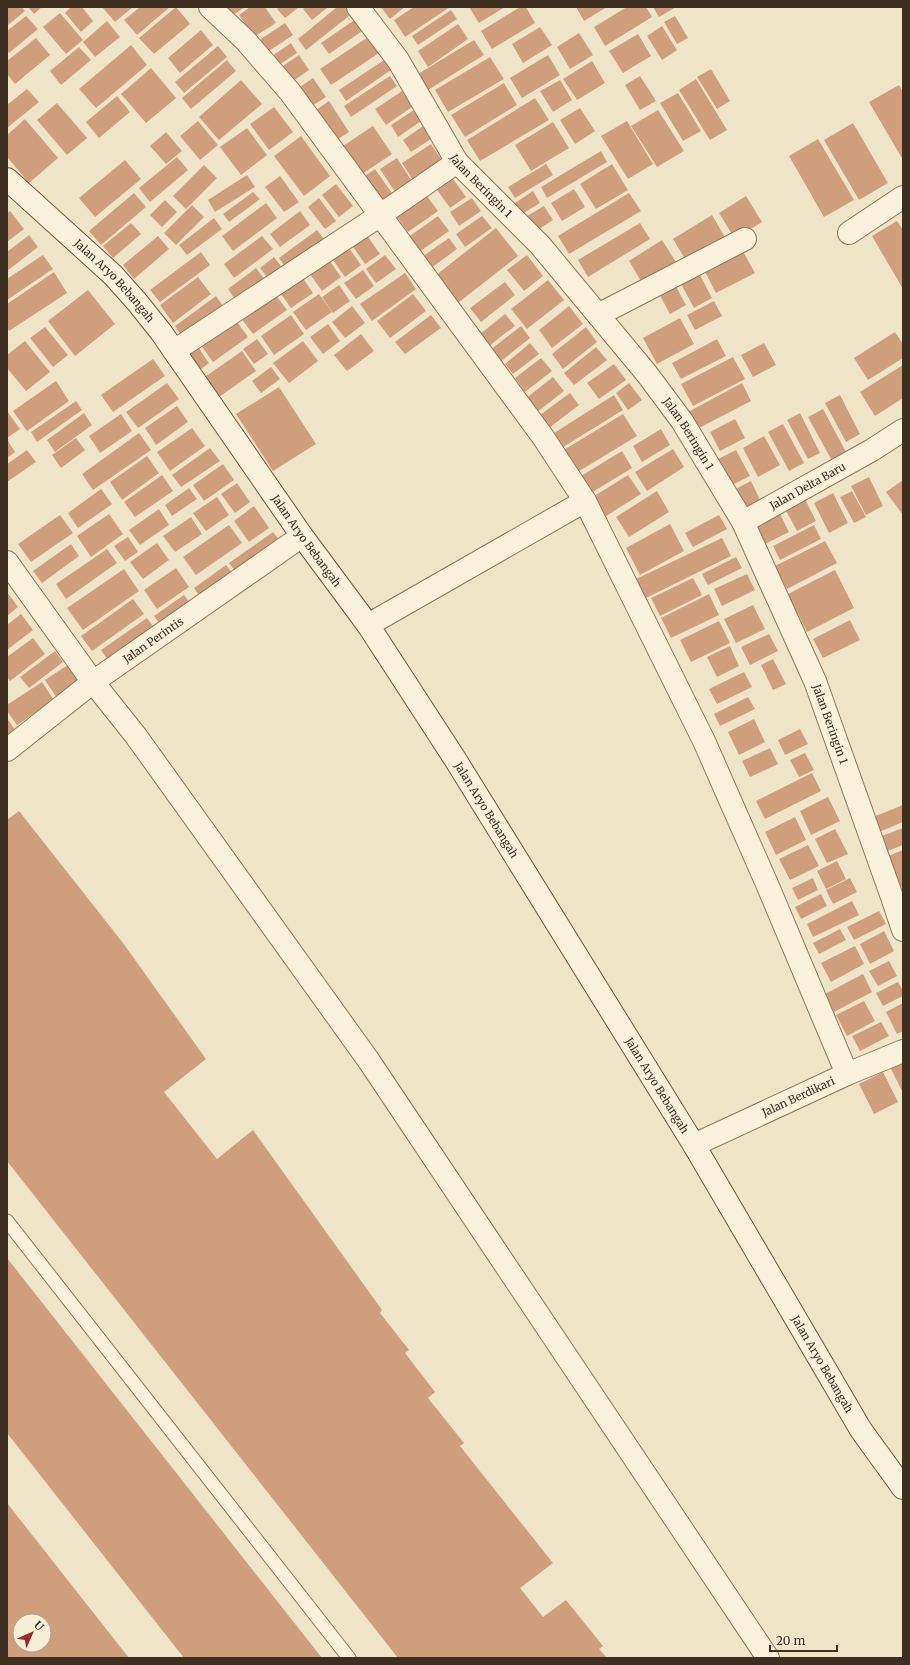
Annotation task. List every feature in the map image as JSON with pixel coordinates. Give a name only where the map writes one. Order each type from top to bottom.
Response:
[{"type":"street","points":[[210,7],[246,40],[290,92],[379,216],[543,437],[585,501],[704,741],[767,884],[847,1074]]},
{"type":"street","name":"Jalan Beringin 1","points":[[358,7],[398,60],[457,162],[540,245],[647,374],[682,421],[743,522],[815,681],[898,895],[903,930]]},
{"type":"street","points":[[174,351],[379,216],[457,162]]},
{"type":"street","name":"Jalan Aryo Bebangah","points":[[7,179],[113,275],[138,302],[174,351],[302,536],[368,625],[455,758],[694,1145],[861,1430],[903,1488]]},
{"type":"street","points":[[849,233],[903,197]]},
{"type":"street","points":[[598,315],[745,238]]},
{"type":"street","name":"Jalan Delta Baru","points":[[743,522],[872,450],[903,430]]},
{"type":"street","points":[[368,625],[585,501]]},
{"type":"street","name":"Jalan Perintis","points":[[7,750],[93,682],[302,536]]},
{"type":"street","points":[[7,562],[93,682],[140,742],[369,1061],[768,1658]]},
{"type":"street","name":"Jalan Berdikari","points":[[694,1145],[847,1074],[903,1051]]},
{"type":"lane","points":[[7,1221],[349,1658]]},
{"type":"building","points":[[7,7],[22,7],[25,11],[7,26]]},
{"type":"building","points":[[28,7],[42,7],[34,14]]},
{"type":"building","points":[[71,7],[82,7],[93,21],[81,32],[65,13]]},
{"type":"building","points":[[102,7],[133,7],[115,22]]},
{"type":"building","points":[[140,7],[170,7],[137,35],[124,20]]},
{"type":"building","points":[[176,7],[190,24],[154,54],[139,38]]},
{"type":"building","points":[[227,7],[245,7],[233,15]]},
{"type":"building","points":[[250,7],[265,7],[276,23],[254,37],[239,15]]},
{"type":"building","points":[[280,7],[299,7],[285,18],[277,9]]},
{"type":"building","points":[[306,7],[328,7],[312,20],[303,9]]},
{"type":"building","points":[[337,7],[350,7],[354,12],[306,50],[298,39]]},
{"type":"building","points":[[381,7],[405,7],[390,19]]},
{"type":"building","points":[[414,7],[450,7],[405,37],[394,20]]},
{"type":"building","points":[[469,7],[505,7],[479,23]]},
{"type":"building","points":[[520,7],[526,7],[535,23],[492,49],[481,31]]},
{"type":"building","points":[[576,7],[607,7],[584,21]]},
{"type":"building","points":[[627,7],[646,7],[652,17],[605,46],[594,27]]},
{"type":"building","points":[[653,7],[676,7],[659,17]]},
{"type":"building","points":[[451,10],[457,19],[418,45],[412,36]]},
{"type":"building","points":[[60,13],[83,40],[66,54],[43,27]]},
{"type":"building","points":[[26,16],[38,29],[9,53],[7,50],[7,31]]},
{"type":"building","points":[[675,16],[688,38],[677,44],[664,22]]},
{"type":"building","points":[[356,19],[364,30],[329,54],[321,43]]},
{"type":"building","points":[[107,21],[120,37],[95,57],[83,42]]},
{"type":"building","points":[[285,23],[293,35],[266,53],[258,41]]},
{"type":"building","points":[[458,24],[468,39],[428,67],[418,51]]},
{"type":"building","points":[[662,26],[677,50],[662,60],[647,36]]},
{"type":"building","points":[[540,27],[552,45],[523,63],[512,44]]},
{"type":"building","points":[[201,30],[213,45],[180,73],[168,58]]},
{"type":"building","points":[[579,33],[593,55],[570,69],[557,47]]},
{"type":"building","points":[[638,34],[651,56],[623,73],[609,51]]},
{"type":"building","points":[[368,37],[379,53],[331,85],[320,69]]},
{"type":"building","points":[[36,38],[50,55],[15,84],[7,74],[7,61]]},
{"type":"building","points":[[474,40],[484,55],[428,90],[418,74]]},
{"type":"building","points":[[291,43],[297,53],[279,65],[272,56]]},
{"type":"building","points":[[131,45],[147,65],[96,108],[79,89]]},
{"type":"building","points":[[218,46],[227,57],[184,93],[175,82]]},
{"type":"building","points":[[79,47],[91,60],[61,85],[50,71]]},
{"type":"building","points":[[299,55],[309,70],[290,83],[280,68]]},
{"type":"building","points":[[548,55],[560,75],[522,98],[510,78]]},
{"type":"building","points":[[490,57],[504,79],[448,112],[435,90]]},
{"type":"building","points":[[227,60],[236,71],[191,109],[182,98]]},
{"type":"building","points":[[384,60],[391,70],[346,101],[339,90]]},
{"type":"building","points":[[592,61],[605,83],[577,100],[563,79]]},
{"type":"building","points":[[151,68],[176,98],[146,123],[121,94]]},
{"type":"building","points":[[711,69],[730,101],[717,109],[697,77]]},
{"type":"building","points":[[390,76],[397,86],[351,117],[344,106]]},
{"type":"building","points":[[640,76],[656,101],[640,110],[625,85]]},
{"type":"building","points":[[313,78],[326,97],[307,109],[294,91]]},
{"type":"building","points":[[696,79],[727,130],[710,140],[679,90]]},
{"type":"building","points":[[241,80],[262,104],[219,140],[199,117]]},
{"type":"building","points":[[560,80],[572,100],[553,112],[540,91]]},
{"type":"building","points":[[504,83],[517,105],[465,137],[451,115]]},
{"type":"building","points":[[899,85],[903,92],[903,160],[869,102]]},
{"type":"building","points":[[27,89],[39,102],[7,128],[7,105]]},
{"type":"building","points":[[402,91],[412,107],[386,125],[375,109]]},
{"type":"building","points":[[678,93],[701,131],[683,141],[660,103]]},
{"type":"building","points":[[117,96],[130,112],[99,138],[86,122]]},
{"type":"building","points":[[535,98],[549,120],[480,161],[467,140]]},
{"type":"building","points":[[329,101],[349,132],[332,143],[312,113]]},
{"type":"building","points":[[57,103],[87,138],[67,155],[37,120]]},
{"type":"building","points":[[274,107],[293,132],[269,150],[250,124]]},
{"type":"building","points":[[417,108],[424,119],[398,137],[391,125]]},
{"type":"building","points":[[580,108],[595,131],[575,144],[560,120]]},
{"type":"building","points":[[658,110],[684,151],[657,167],[631,126]]},
{"type":"building","points":[[25,119],[58,158],[29,183],[7,157],[7,135]]},
{"type":"building","points":[[198,121],[218,145],[200,160],[180,136]]},
{"type":"building","points":[[627,121],[653,164],[628,179],[601,136]]},
{"type":"building","points":[[553,122],[569,148],[531,171],[515,145]]},
{"type":"building","points":[[853,123],[888,183],[859,200],[824,140]]},
{"type":"building","points":[[426,124],[434,137],[411,152],[403,140]]},
{"type":"building","points":[[373,126],[392,154],[362,174],[343,146]]},
{"type":"building","points":[[247,128],[267,155],[241,175],[220,147]]},
{"type":"building","points":[[166,132],[182,151],[166,164],[150,146]]},
{"type":"building","points":[[301,136],[330,176],[304,196],[274,156]]},
{"type":"building","points":[[818,139],[854,200],[824,217],[789,156]]},
{"type":"building","points":[[431,144],[447,168],[418,188],[402,163]]},
{"type":"building","points":[[601,151],[607,162],[547,198],[541,187]]},
{"type":"building","points":[[177,157],[188,170],[150,202],[139,188]]},
{"type":"building","points":[[397,158],[412,181],[395,192],[380,169]]},
{"type":"building","points":[[125,160],[141,179],[95,217],[79,198]]},
{"type":"building","points":[[546,164],[553,175],[515,198],[508,187]]},
{"type":"building","points":[[612,164],[628,190],[596,209],[580,184]]},
{"type":"building","points":[[204,165],[217,178],[186,209],[173,196]]},
{"type":"building","points":[[375,169],[394,196],[380,205],[362,178]]},
{"type":"building","points":[[247,175],[255,187],[215,212],[208,200]]},
{"type":"building","points":[[280,176],[299,202],[284,212],[265,187]]},
{"type":"building","points":[[451,176],[466,197],[450,208],[435,187]]},
{"type":"building","points":[[336,184],[353,206],[339,217],[322,195]]},
{"type":"building","points":[[574,189],[585,207],[562,221],[551,203]]},
{"type":"building","points":[[533,191],[540,203],[522,214],[515,203]]},
{"type":"building","points":[[253,192],[260,199],[229,222],[223,214]]},
{"type":"building","points":[[134,193],[146,207],[101,245],[89,231]]},
{"type":"building","points":[[629,193],[641,211],[569,254],[558,236]]},
{"type":"building","points":[[427,196],[438,211],[408,232],[397,217]]},
{"type":"building","points":[[746,196],[762,222],[735,239],[719,213]]},
{"type":"building","points":[[319,198],[336,221],[325,229],[308,207]]},
{"type":"building","points":[[472,198],[481,211],[459,226],[450,212]]},
{"type":"building","points":[[165,200],[177,212],[162,227],[150,215]]},
{"type":"building","points":[[266,203],[277,218],[233,251],[222,236]]},
{"type":"building","points":[[192,205],[204,217],[176,245],[164,233]]},
{"type":"building","points":[[544,206],[553,220],[536,231],[527,216]]},
{"type":"building","points":[[10,211],[24,229],[7,242],[7,213]]},
{"type":"building","points":[[300,211],[310,225],[280,247],[270,234]]},
{"type":"building","points":[[712,215],[726,239],[687,262],[673,239]]},
{"type":"building","points":[[438,216],[449,231],[415,255],[404,240]]},
{"type":"building","points":[[482,216],[492,228],[465,247],[456,234]]},
{"type":"building","points":[[214,218],[222,229],[187,255],[179,245]]},
{"type":"building","points":[[897,221],[903,230],[903,289],[872,236]]},
{"type":"building","points":[[131,223],[141,234],[113,258],[103,246]]},
{"type":"building","points":[[640,223],[650,239],[588,277],[578,260]]},
{"type":"building","points":[[496,228],[518,256],[454,306],[431,279]]},
{"type":"building","points":[[317,230],[327,243],[289,272],[279,258]]},
{"type":"building","points":[[366,234],[380,254],[365,264],[351,244]]},
{"type":"building","points":[[29,235],[38,247],[7,271],[7,252]]},
{"type":"building","points":[[158,236],[169,249],[134,279],[123,265]]},
{"type":"building","points":[[262,236],[273,249],[234,278],[224,264]]},
{"type":"building","points":[[449,238],[457,249],[431,268],[423,256]]},
{"type":"building","points":[[662,240],[678,265],[644,286],[629,261]]},
{"type":"building","points":[[347,245],[361,265],[345,277],[331,257]]},
{"type":"building","points":[[741,248],[755,273],[716,293],[703,268]]},
{"type":"building","points":[[201,252],[210,265],[160,302],[150,290]]},
{"type":"building","points":[[43,255],[53,269],[7,300],[7,279]]},
{"type":"building","points":[[385,255],[396,269],[376,283],[366,269]]},
{"type":"building","points":[[527,255],[543,276],[524,291],[507,270]]},
{"type":"building","points":[[274,257],[285,271],[271,282],[260,268]]},
{"type":"building","points":[[327,257],[341,277],[322,291],[307,270]]},
{"type":"building","points":[[256,268],[266,281],[237,302],[228,289]]},
{"type":"building","points":[[363,270],[374,286],[356,299],[344,283]]},
{"type":"building","points":[[54,272],[67,293],[9,331],[7,327],[7,304]]},
{"type":"building","points":[[405,273],[416,289],[372,321],[360,304]]},
{"type":"building","points":[[699,273],[712,298],[694,308],[680,282]]},
{"type":"building","points":[[300,274],[313,293],[291,308],[278,290]]},
{"type":"building","points":[[198,277],[211,294],[173,323],[160,305]]},
{"type":"building","points":[[548,280],[564,300],[527,329],[511,309]]},
{"type":"building","points":[[505,282],[515,295],[481,322],[470,308]]},
{"type":"building","points":[[674,283],[686,305],[670,314],[658,292]]},
{"type":"building","points":[[339,285],[350,301],[333,313],[322,297]]},
{"type":"building","points":[[88,290],[115,324],[75,356],[48,321]]},
{"type":"building","points":[[275,294],[287,310],[253,334],[241,318]]},
{"type":"building","points":[[319,294],[332,312],[306,330],[293,312]]},
{"type":"building","points":[[413,294],[426,311],[390,338],[377,321]]},
{"type":"building","points":[[216,296],[225,309],[184,339],[175,326]]},
{"type":"building","points":[[714,301],[722,316],[695,330],[687,315]]},
{"type":"building","points":[[352,306],[365,323],[345,338],[332,322]]},
{"type":"building","points":[[569,306],[583,324],[552,348],[539,330]]},
{"type":"building","points":[[505,314],[515,326],[489,346],[480,334]]},
{"type":"building","points":[[291,315],[304,334],[274,355],[261,336]]},
{"type":"building","points":[[431,315],[441,328],[405,354],[395,342]]},
{"type":"building","points":[[680,318],[694,344],[657,364],[643,338]]},
{"type":"building","points":[[235,319],[248,337],[213,362],[200,344]]},
{"type":"building","points":[[328,324],[340,341],[323,354],[310,337]]},
{"type":"building","points":[[521,326],[530,338],[500,362],[490,350]]},
{"type":"building","points":[[45,327],[68,355],[53,367],[30,338]]},
{"type":"building","points":[[586,327],[597,342],[563,369],[552,354]]},
{"type":"building","points":[[895,332],[903,344],[903,358],[868,380],[854,358]]},
{"type":"building","points":[[361,334],[374,351],[347,371],[334,355]]},
{"type":"building","points":[[257,339],[268,354],[254,364],[243,349]]},
{"type":"building","points":[[717,339],[726,356],[681,379],[672,363]]},
{"type":"building","points":[[25,341],[50,372],[26,391],[7,368],[7,355]]},
{"type":"building","points":[[194,341],[209,363],[197,372],[181,350]]},
{"type":"building","points":[[303,341],[318,361],[289,383],[273,363]]},
{"type":"building","points":[[530,343],[539,354],[513,374],[505,364]]},
{"type":"building","points":[[764,343],[776,365],[753,377],[741,355]]},
{"type":"building","points":[[596,347],[607,360],[574,385],[564,373]]},
{"type":"building","points":[[242,351],[256,371],[216,399],[202,379]]},
{"type":"building","points":[[733,357],[745,379],[693,406],[681,384]]},
{"type":"building","points":[[541,358],[552,371],[525,392],[515,378]]},
{"type":"building","points":[[153,359],[165,376],[113,412],[101,395]]},
{"type":"building","points":[[614,364],[626,380],[599,399],[587,383]]},
{"type":"building","points":[[903,365],[903,398],[875,416],[860,392]]},
{"type":"building","points":[[271,367],[280,379],[261,393],[252,381]]},
{"type":"building","points":[[553,377],[564,391],[536,413],[525,399]]},
{"type":"building","points":[[56,381],[69,401],[27,431],[13,411]]},
{"type":"building","points":[[167,383],[179,399],[138,428],[126,412]]},
{"type":"building","points":[[629,383],[642,400],[628,410],[616,393]]},
{"type":"building","points":[[742,383],[751,401],[697,429],[688,412]]},
{"type":"building","points":[[279,387],[316,444],[273,471],[236,414]]},
{"type":"building","points":[[570,393],[579,405],[549,428],[540,415]]},
{"type":"building","points":[[614,395],[623,410],[560,449],[551,435]]},
{"type":"building","points":[[840,395],[860,434],[846,442],[825,403]]},
{"type":"building","points":[[76,401],[82,410],[37,442],[31,432]]},
{"type":"building","points":[[177,406],[188,422],[156,445],[145,428]]},
{"type":"building","points":[[823,409],[846,452],[831,459],[808,417]]},
{"type":"building","points":[[7,411],[20,429],[7,438]]},
{"type":"building","points":[[84,413],[92,425],[55,452],[47,440]]},
{"type":"building","points":[[800,413],[820,453],[808,459],[787,420]]},
{"type":"building","points":[[121,414],[132,431],[100,453],[89,436]]},
{"type":"building","points":[[623,414],[637,436],[576,473],[562,451]]},
{"type":"building","points":[[735,419],[745,438],[720,451],[710,432]]},
{"type":"building","points":[[783,424],[804,463],[789,471],[768,432]]},
{"type":"building","points":[[192,428],[205,446],[170,471],[157,452]]},
{"type":"building","points":[[661,429],[670,445],[642,462],[633,446]]},
{"type":"building","points":[[139,433],[151,450],[93,490],[82,474]]},
{"type":"building","points":[[764,436],[780,465],[758,477],[743,448]]},
{"type":"building","points":[[76,438],[85,450],[61,468],[52,455]]},
{"type":"building","points":[[8,441],[15,452],[7,458],[7,442]]},
{"type":"building","points":[[210,448],[220,461],[181,487],[172,475]]},
{"type":"building","points":[[673,449],[684,467],[647,491],[635,472]]},
{"type":"building","points":[[27,450],[36,462],[7,482],[7,464]]},
{"type":"building","points":[[736,450],[750,476],[728,487],[714,461]]},
{"type":"building","points":[[622,451],[632,468],[591,493],[581,476]]},
{"type":"building","points":[[147,456],[159,473],[122,500],[110,482]]},
{"type":"building","points":[[223,464],[234,480],[204,501],[193,485]]},
{"type":"building","points":[[162,475],[173,491],[135,517],[124,502]]},
{"type":"building","points":[[628,475],[641,494],[603,518],[591,498]]},
{"type":"building","points":[[869,477],[883,506],[866,515],[851,486]]},
{"type":"building","points":[[903,480],[903,515],[886,492]]},
{"type":"building","points":[[751,481],[760,500],[740,511],[730,492]]},
{"type":"building","points":[[237,483],[250,502],[235,513],[221,494]]},
{"type":"building","points":[[189,488],[197,499],[172,516],[165,505]]},
{"type":"building","points":[[101,489],[112,504],[78,528],[68,513]]},
{"type":"building","points":[[657,491],[669,512],[629,537],[616,517]]},
{"type":"building","points":[[852,491],[866,517],[854,523],[840,497]]},
{"type":"building","points":[[833,493],[848,523],[829,533],[814,503]]},
{"type":"building","points":[[803,495],[816,521],[797,531],[783,505]]},
{"type":"building","points":[[217,497],[229,515],[206,531],[193,513]]},
{"type":"building","points":[[254,506],[269,528],[249,542],[234,521]]},
{"type":"building","points":[[159,509],[169,525],[140,545],[129,530]]},
{"type":"building","points":[[109,514],[123,534],[91,557],[77,536]]},
{"type":"building","points":[[780,514],[789,532],[759,547],[750,529]]},
{"type":"building","points":[[60,515],[73,533],[31,562],[18,544]]},
{"type":"building","points":[[719,515],[727,529],[693,547],[685,533]]},
{"type":"building","points":[[191,517],[202,534],[175,552],[163,536]]},
{"type":"building","points":[[670,524],[684,551],[640,575],[626,548]]},
{"type":"building","points":[[229,525],[242,543],[196,575],[183,557]]},
{"type":"building","points":[[814,525],[821,539],[780,560],[773,546]]},
{"type":"building","points":[[273,532],[283,545],[239,576],[229,563]]},
{"type":"building","points":[[128,537],[138,552],[125,561],[114,546]]},
{"type":"building","points":[[722,538],[731,556],[646,598],[636,579]]},
{"type":"building","points":[[825,541],[837,563],[787,589],[775,566]]},
{"type":"building","points":[[157,543],[169,560],[143,579],[130,562]]},
{"type":"building","points":[[71,544],[79,556],[42,583],[33,571]]},
{"type":"building","points":[[107,549],[117,563],[66,599],[56,584]]},
{"type":"building","points":[[736,557],[742,568],[708,585],[702,574]]},
{"type":"building","points":[[226,565],[234,575],[201,598],[194,588]]},
{"type":"building","points":[[176,568],[189,587],[157,609],[144,590]]},
{"type":"building","points":[[124,569],[139,591],[83,630],[67,608]]},
{"type":"building","points":[[835,570],[854,608],[807,632],[788,594]]},
{"type":"building","points":[[747,574],[755,590],[722,606],[714,589]]},
{"type":"building","points":[[693,578],[702,595],[660,616],[651,598]]},
{"type":"building","points":[[7,592],[18,607],[7,616]]},
{"type":"building","points":[[709,594],[719,615],[671,638],[661,618]]},
{"type":"building","points":[[184,595],[193,607],[163,628],[154,616]]},
{"type":"building","points":[[133,599],[144,614],[92,651],[81,636]]},
{"type":"building","points":[[753,605],[765,629],[736,643],[724,619]]},
{"type":"building","points":[[21,614],[33,630],[7,650],[7,625]]},
{"type":"building","points":[[147,618],[158,633],[112,666],[101,650]]},
{"type":"building","points":[[850,620],[860,640],[823,658],[813,639]]},
{"type":"building","points":[[719,621],[730,643],[691,662],[680,640]]},
{"type":"building","points":[[769,634],[778,651],[750,665],[741,647]]},
{"type":"building","points":[[33,638],[45,654],[10,681],[7,677],[7,657]]},
{"type":"building","points":[[730,646],[739,666],[717,677],[707,657]]},
{"type":"building","points":[[55,651],[63,662],[29,688],[20,677]]},
{"type":"building","points":[[773,659],[786,684],[773,690],[761,665]]},
{"type":"building","points":[[71,663],[83,680],[57,698],[45,680]]},
{"type":"building","points":[[744,672],[752,687],[717,704],[709,689]]},
{"type":"building","points":[[42,682],[54,700],[17,725],[7,711],[7,705]]},
{"type":"building","points":[[748,697],[755,709],[720,726],[714,714]]},
{"type":"building","points":[[7,718],[15,730],[7,735]]},
{"type":"building","points":[[754,719],[765,742],[739,755],[728,732]]},
{"type":"building","points":[[800,729],[808,744],[785,755],[778,740]]},
{"type":"building","points":[[770,748],[778,764],[750,777],[742,761]]},
{"type":"building","points":[[805,753],[814,770],[799,777],[790,760]]},
{"type":"building","points":[[812,773],[821,791],[765,819],[756,801]]},
{"type":"building","points":[[828,797],[840,821],[811,835],[800,811]]},
{"type":"building","points":[[903,805],[903,822],[879,832],[873,817]]},
{"type":"building","points":[[19,811],[123,943],[206,1059],[164,1092],[217,1159],[253,1130],[382,1310],[380,1313],[409,1350],[405,1353],[435,1392],[428,1398],[464,1443],[460,1446],[553,1563],[520,1588],[543,1617],[566,1600],[603,1646],[599,1649],[607,1658],[398,1658],[7,1161],[7,820]]},
{"type":"building","points":[[795,817],[806,840],[776,855],[765,832]]},
{"type":"building","points":[[903,828],[903,845],[885,852],[879,837]]},
{"type":"building","points":[[835,829],[848,854],[827,863],[815,839]]},
{"type":"building","points":[[808,845],[819,866],[790,880],[779,859]]},
{"type":"building","points":[[903,850],[903,886],[901,887],[888,856]]},
{"type":"building","points":[[837,861],[846,879],[826,889],[817,871]]},
{"type":"building","points":[[813,878],[818,890],[798,900],[792,888]]},
{"type":"building","points":[[850,878],[857,892],[833,904],[826,890]]},
{"type":"building","points":[[821,894],[827,906],[801,919],[795,907]]},
{"type":"building","points":[[852,901],[859,915],[813,937],[807,924]]},
{"type":"building","points":[[879,911],[886,924],[854,940],[847,927]]},
{"type":"building","points":[[840,929],[846,940],[819,954],[813,943]]},
{"type":"building","points":[[884,931],[894,951],[870,964],[860,944]]},
{"type":"building","points":[[855,946],[864,964],[831,982],[821,963]]},
{"type":"building","points":[[889,961],[897,976],[878,986],[869,971]]},
{"type":"building","points":[[863,974],[872,992],[834,1012],[825,994]]},
{"type":"building","points":[[898,982],[903,991],[903,996],[883,1006],[876,993]]},
{"type":"building","points":[[864,1001],[875,1021],[847,1036],[836,1015]]},
{"type":"building","points":[[903,1003],[903,1031],[897,1034],[886,1012]]},
{"type":"building","points":[[881,1022],[889,1036],[860,1051],[852,1036]]},
{"type":"building","points":[[903,1055],[903,1093],[888,1063]]},
{"type":"building","points":[[883,1072],[898,1102],[874,1114],[859,1084]]},
{"type":"building","points":[[7,1258],[322,1658],[184,1658],[7,1433]]},
{"type":"building","points":[[7,1503],[129,1658],[7,1658]]}]
